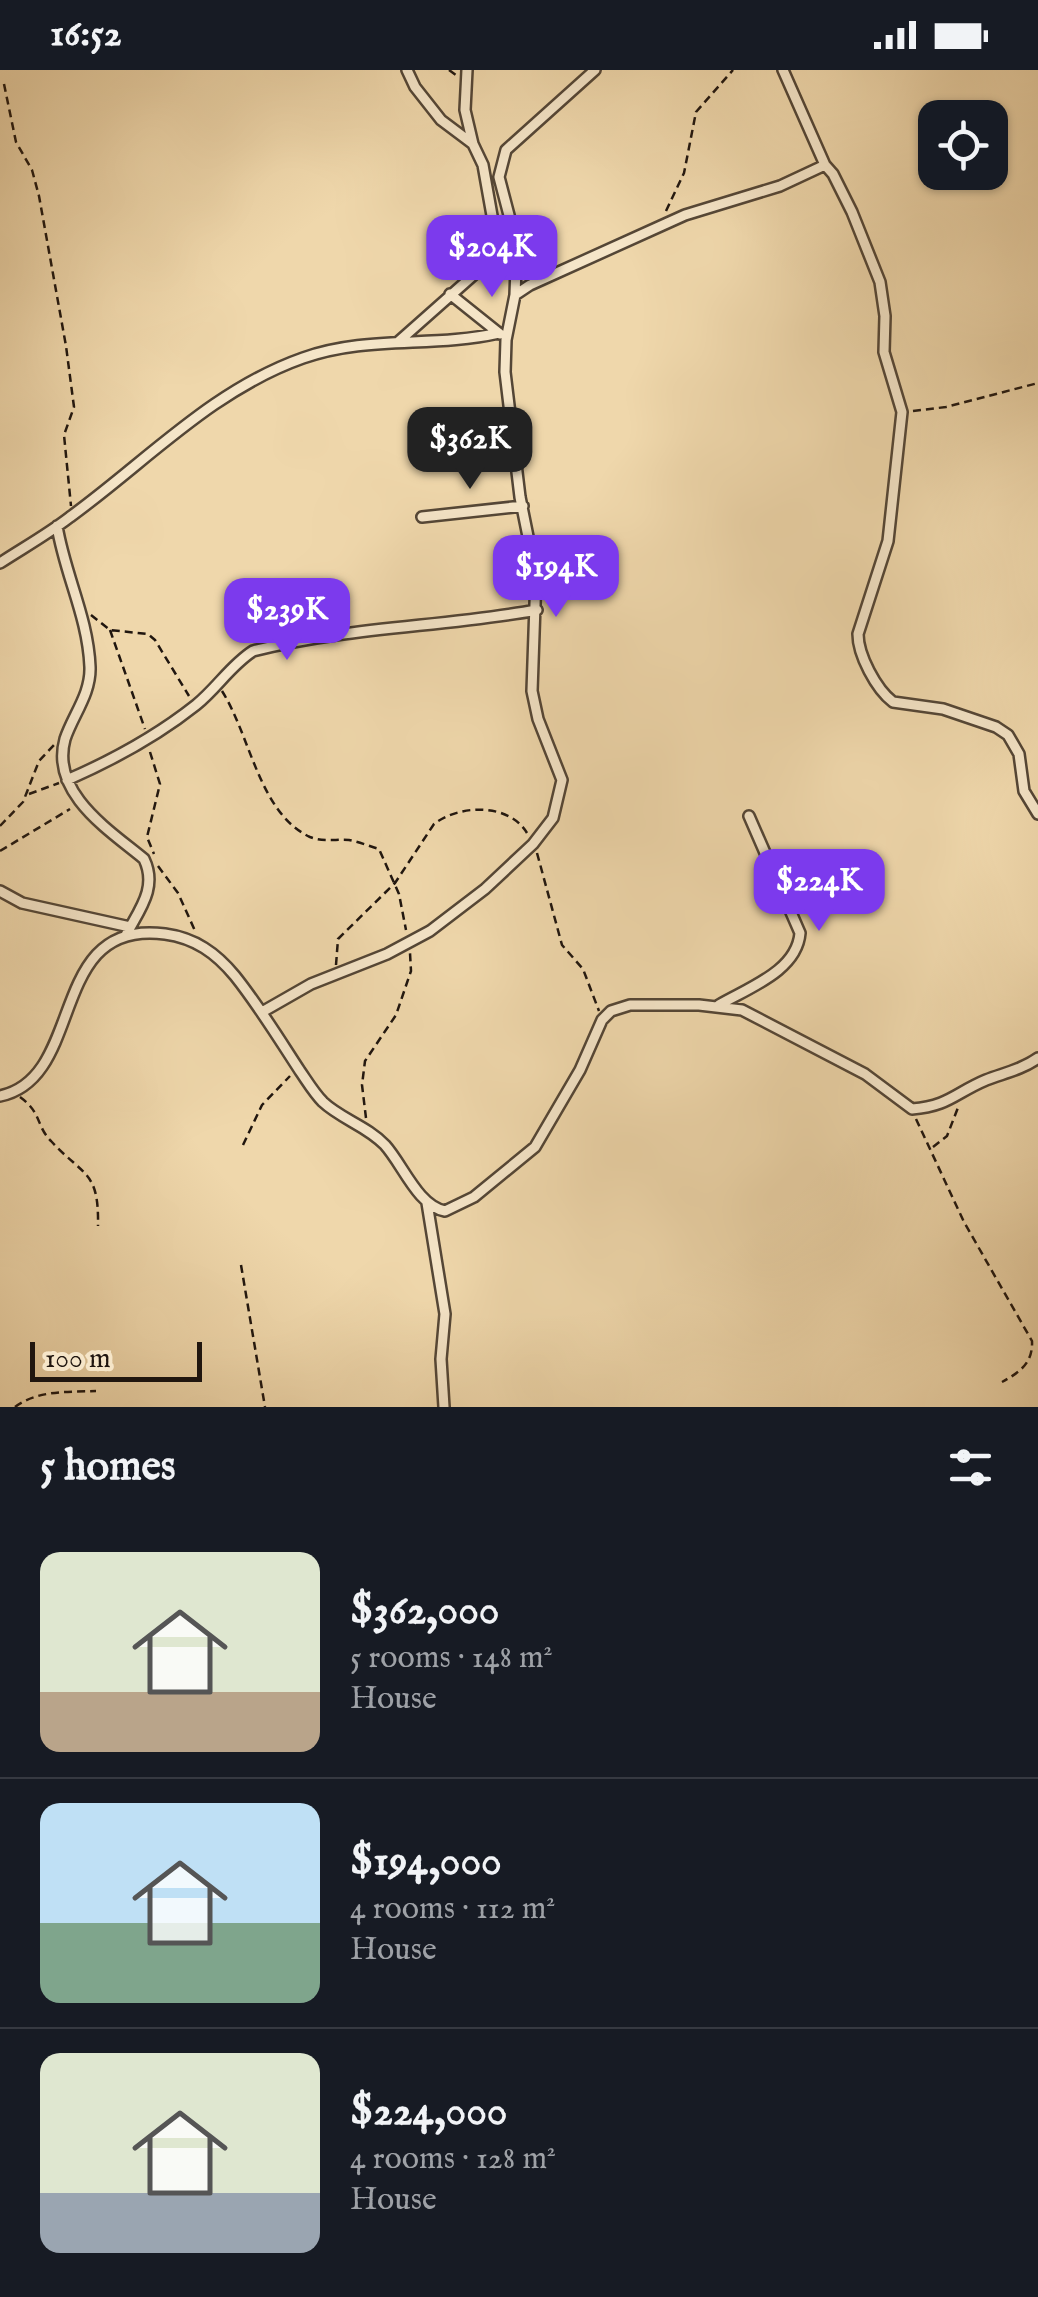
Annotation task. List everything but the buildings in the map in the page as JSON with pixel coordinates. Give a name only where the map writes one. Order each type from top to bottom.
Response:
[{"type":"street","points":[[407,70],[441,120],[472,144]]},
{"type":"street","points":[[398,342],[478,272],[490,257],[496,238],[483,165],[472,144],[465,110],[467,70]]},
{"type":"street","points":[[262,1012],[337,972],[408,944],[485,889],[533,844],[553,818],[562,780],[538,719],[532,692],[538,610],[534,558],[505,372],[502,336],[515,294],[513,239],[499,177],[506,150],[595,70]]},
{"type":"street","points":[[783,70],[825,165],[845,198],[880,282],[885,316],[884,352],[902,412],[888,542],[858,634],[860,648],[892,702],[943,710],[996,727],[1008,735],[1019,754],[1024,791],[1038,814]]},
{"type":"street","points":[[515,294],[659,226],[780,186],[825,165]]},
{"type":"street","points":[[450,294],[502,336]]},
{"type":"street","points":[[0,563],[70,517],[203,412],[246,384],[300,358],[338,347],[502,336]]},
{"type":"street","points":[[422,518],[523,506]]},
{"type":"street","points":[[4,1095],[40,1069],[90,962],[128,931],[146,901],[149,869],[144,859],[80,803],[67,780],[65,741],[90,671],[80,603],[62,557],[57,526]]},
{"type":"street","points":[[67,780],[147,741],[196,706],[238,661],[254,651],[369,629],[441,625],[538,610]]},
{"type":"street","points":[[716,1006],[786,964],[798,948],[800,933],[749,816]]},
{"type":"street","points":[[0,891],[22,903],[128,931],[164,934],[200,944],[219,958],[262,1012],[324,1103],[383,1144],[427,1203],[434,1209],[448,1210]]},
{"type":"street","points":[[430,1228],[448,1210],[474,1196],[535,1147],[580,1070],[602,1020],[612,1011],[630,1005],[742,1010],[864,1074],[912,1109],[949,1102],[986,1080],[1019,1070],[1038,1058]]},
{"type":"street","points":[[427,1203],[445,1314],[441,1359],[444,1407]]},
{"type":"path","points":[[659,226],[684,173],[696,112],[733,70]]},
{"type":"path","points":[[4,84],[16,142],[32,170],[66,346],[74,407],[64,435],[70,517]]},
{"type":"path","points":[[902,412],[946,407],[1038,383]]},
{"type":"path","points":[[80,603],[110,630],[132,687],[160,784],[147,836],[159,868],[178,894],[200,944]]},
{"type":"path","points":[[110,630],[148,634],[155,640],[196,706]]},
{"type":"path","points":[[218,686],[242,726],[263,784],[282,817],[314,839],[351,840],[379,849],[396,883],[411,970],[396,1015],[365,1061],[364,1128]]},
{"type":"path","points":[[0,826],[28,794],[39,762],[53,746],[65,741]]},
{"type":"path","points":[[28,794],[67,780]]},
{"type":"path","points":[[0,851],[80,803]]},
{"type":"path","points":[[337,972],[338,939],[396,883],[434,824],[466,812],[501,810],[514,816],[533,844],[547,882],[562,946],[589,980],[602,1020]]},
{"type":"path","points":[[243,1145],[262,1105],[287,1082],[293,1060]]},
{"type":"path","points":[[4,1095],[20,1097],[35,1109],[47,1138],[93,1182],[98,1197],[98,1226]]},
{"type":"path","points":[[931,1148],[947,1136],[962,1095]]},
{"type":"path","points":[[912,1109],[964,1222],[1032,1340],[1033,1353],[1021,1371],[1002,1382]]},
{"type":"path","points":[[241,1265],[265,1407]]},
{"type":"path","points":[[14,1407],[48,1394],[96,1390]]}]
